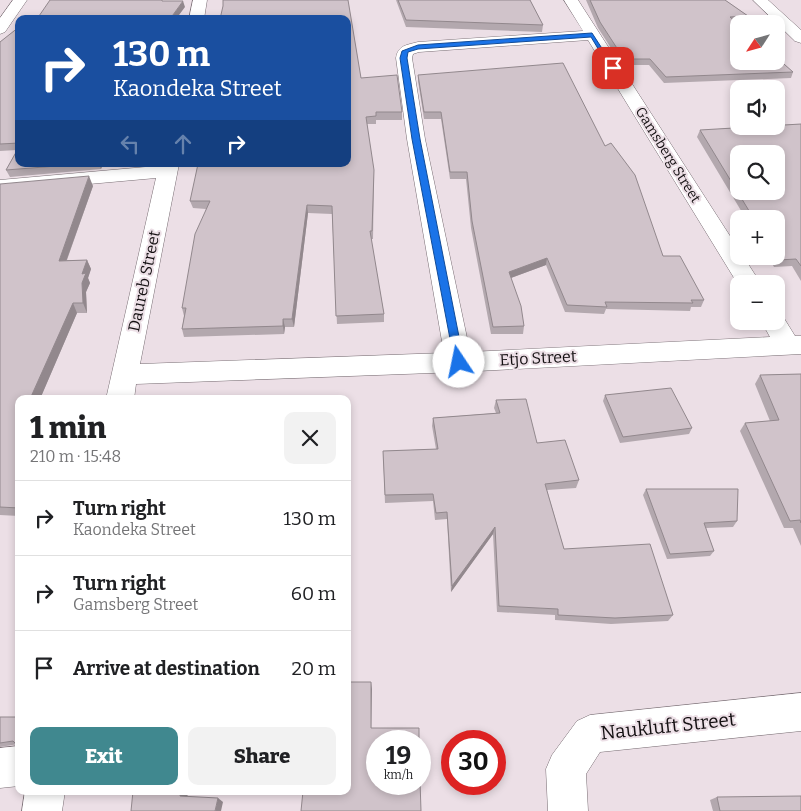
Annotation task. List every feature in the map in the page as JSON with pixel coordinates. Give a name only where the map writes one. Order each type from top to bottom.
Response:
[{"type":"street","points":[[0,29],[20,0]]},
{"type":"street","points":[[197,15],[200,0]]},
{"type":"street","name":"Gamsberg Street","points":[[571,0],[743,275]]},
{"type":"street","points":[[760,0],[801,38]]},
{"type":"street","points":[[459,362],[416,139],[404,58],[405,51],[418,47],[592,35]]},
{"type":"street","points":[[0,186],[168,167]]},
{"type":"street","name":"Daureb Street","points":[[122,387],[168,167]]},
{"type":"street","points":[[781,330],[795,345]]},
{"type":"street","name":"Etjo Street","points":[[122,387],[459,362],[795,345]]},
{"type":"street","name":"Naukluft Street","points":[[568,811],[566,769],[590,734],[801,712]]},
{"type":"street","points":[[0,768],[15,766]]},
{"type":"street","points":[[42,811],[44,795]]},
{"type":"building","points":[[50,0],[183,1],[173,15],[40,15]]},
{"type":"building","points":[[223,0],[348,0],[350,15],[221,15]]},
{"type":"building","points":[[398,0],[530,0],[543,25],[406,20]]},
{"type":"building","points":[[590,0],[725,0],[747,15],[730,15],[730,70],[785,70],[785,65],[793,72],[666,77],[650,59],[624,59],[600,22]]},
{"type":"building","points":[[351,18],[361,78],[397,75],[402,112],[376,112],[376,116],[366,117],[374,170],[372,231],[370,231],[384,314],[336,316],[332,206],[307,205],[292,319],[283,319],[283,326],[182,329],[186,308],[182,308],[195,234],[210,201],[190,201],[197,167],[351,167]]},
{"type":"building","points":[[15,30],[15,143],[0,144],[0,42]]},
{"type":"building","points":[[563,63],[605,146],[611,143],[635,175],[663,256],[680,256],[704,300],[691,300],[693,303],[605,302],[607,307],[567,305],[547,258],[509,272],[521,306],[524,326],[493,327],[472,221],[467,172],[450,172],[441,112],[424,112],[418,75]]},
{"type":"building","points":[[801,124],[801,266],[796,259],[785,260],[785,210],[749,210],[742,200],[785,200],[785,145],[730,145],[730,179],[700,130],[730,128],[730,135],[785,135],[785,125]]},
{"type":"building","points":[[15,154],[15,167],[44,167],[6,170]]},
{"type":"building","points":[[89,176],[59,261],[87,260],[82,274],[86,273],[82,283],[83,303],[73,303],[32,395],[15,395],[15,508],[0,507],[0,184]]},
{"type":"building","points":[[801,374],[801,523],[800,520],[790,521],[745,423],[779,420],[760,375]]},
{"type":"building","points":[[671,388],[692,428],[623,437],[605,395]]},
{"type":"building","points":[[526,399],[537,443],[565,440],[579,480],[545,484],[564,549],[650,544],[673,615],[615,618],[558,615],[558,609],[499,606],[495,527],[452,586],[447,512],[436,513],[433,494],[385,495],[383,451],[438,449],[433,418],[500,413],[496,400]]},
{"type":"building","points":[[646,489],[738,489],[737,521],[704,523],[714,551],[670,554]]},
{"type":"building","points":[[351,682],[371,682],[371,728],[419,728],[419,730],[366,730],[366,795],[420,795],[421,811],[301,811],[303,795],[351,795]]},
{"type":"building","points":[[0,717],[15,717],[15,743],[13,741],[0,743]]},
{"type":"building","points":[[133,795],[180,795],[218,798],[215,811],[131,811]]},
{"type":"building","points":[[801,796],[801,811],[720,811],[717,797]]},
{"type":"route","points":[[459,362],[416,139],[404,58],[405,51],[418,47],[592,35],[613,68]]}]
